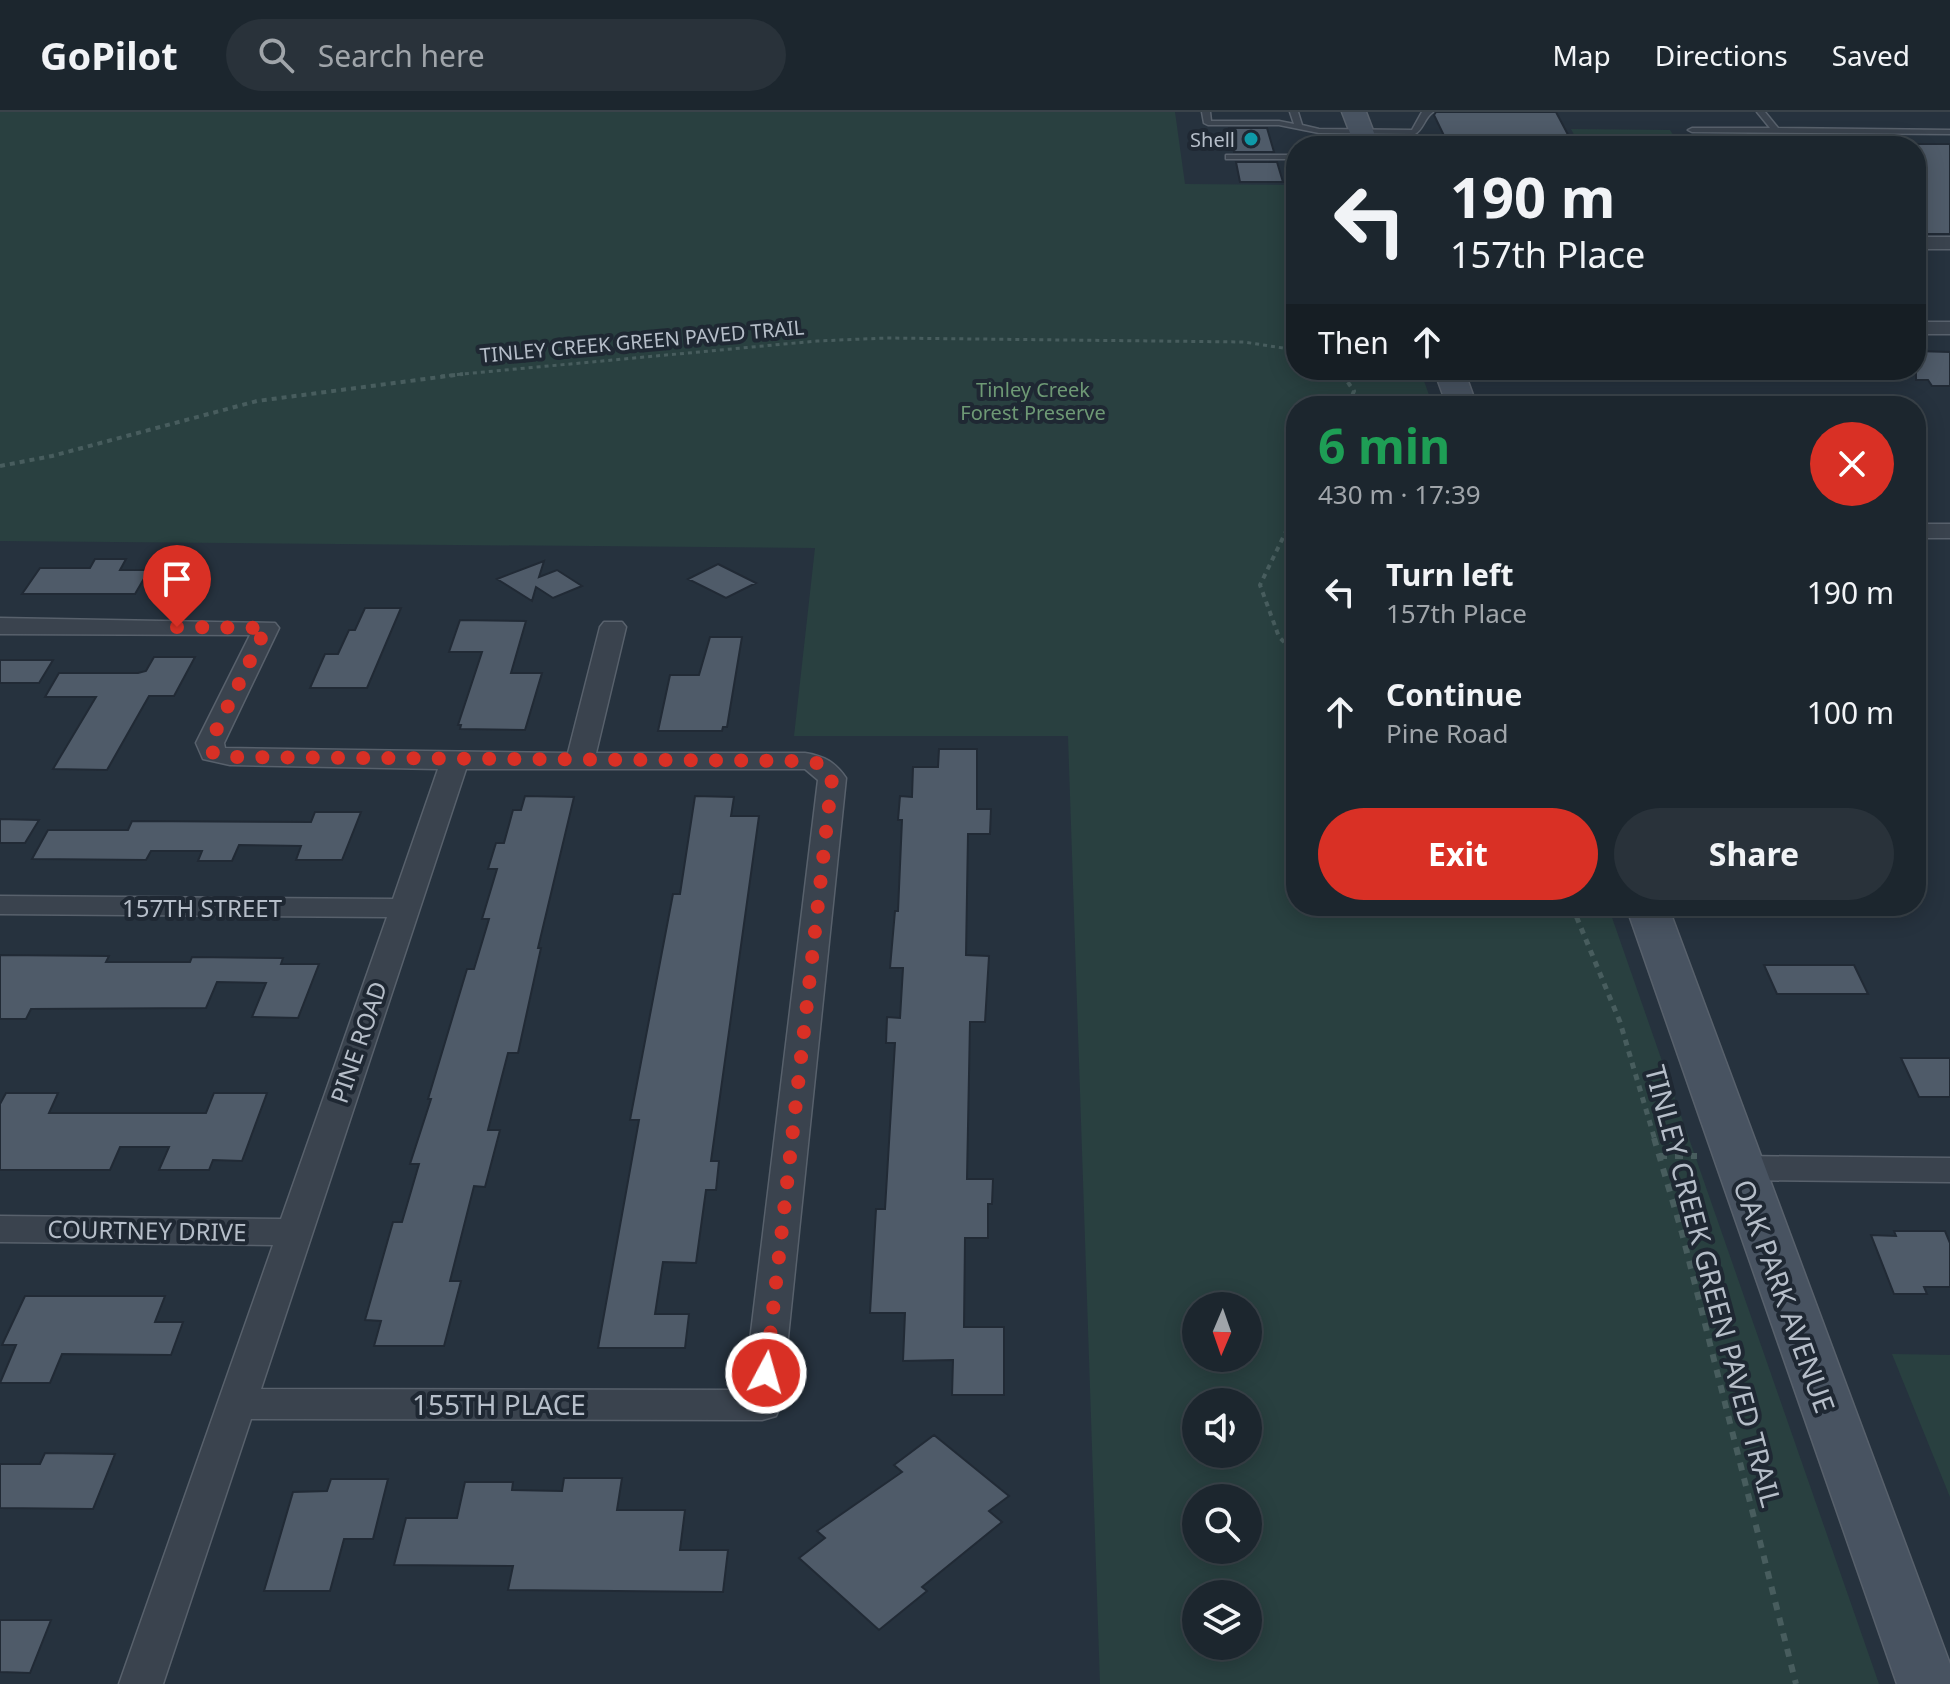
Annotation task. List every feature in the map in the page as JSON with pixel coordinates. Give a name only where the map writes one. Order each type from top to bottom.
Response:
[{"type":"street","points":[[1926,243],[1950,243]]},
{"type":"street","points":[[1926,328],[1950,328]]},
{"type":"street","points":[[1926,531],[1950,531]]},
{"type":"street","points":[[0,626],[266,628],[210,743],[213,753],[230,757],[455,761],[580,760],[613,627]]},
{"type":"street","name":"155TH PLACE","points":[[235,1404],[762,1405],[832,778],[817,763],[580,760]]},
{"type":"street","name":"PINE ROAD","points":[[141,1684],[455,761]]},
{"type":"street","name":"157TH STREET","points":[[0,905],[403,908]]},
{"type":"street","name":"OAK PARK AVENUE","points":[[1650,916],[1718,1162],[1927,1684]]},
{"type":"street","points":[[1718,1162],[1950,1170]]},
{"type":"street","name":"COURTNEY DRIVE","points":[[0,1229],[293,1232]]},
{"type":"lane","points":[[1206,112],[1208,123],[1279,123],[1319,131],[1415,132],[1425,113],[1429,112]]},
{"type":"lane","points":[[1294,112],[1299,127]]},
{"type":"lane","points":[[1761,112],[1776,131]]},
{"type":"lane","points":[[1695,134],[1950,132]]},
{"type":"lane","points":[[1229,157],[1286,157]]},
{"type":"path","name":"TINLEY CREEK GREEN PAVED TRAIL","points":[[0,466],[52,456],[257,401],[413,379],[817,341],[887,338],[1244,342],[1286,348]]},
{"type":"path","points":[[1286,532],[1260,585],[1279,637],[1286,644]]},
{"type":"path","name":"TINLEY CREEK GREEN PAVED TRAIL","points":[[1576,916],[1620,1022],[1682,1233],[1796,1684]]},
{"type":"path","points":[[1659,1156],[1718,1162]]},
{"type":"green space","name":"Tinley Creek Forest Preserve","points":[[0,112],[1175,112],[1185,184],[1286,185],[1286,380],[1424,380],[1429,396],[1286,396],[1286,916],[1611,916],[1879,1684],[1100,1684],[1068,736],[794,736],[815,548],[0,541]]},
{"type":"green space","points":[[1571,129],[1670,130],[1674,136],[1575,136]]},
{"type":"green space","points":[[1892,1354],[1950,1355],[1950,1497]]},
{"type":"building","points":[[1436,112],[1556,112],[1569,136],[1444,136],[1434,115]]},
{"type":"building","points":[[1229,128],[1267,128],[1274,152],[1234,152]]},
{"type":"building","points":[[1926,144],[1950,144],[1950,234],[1926,234]]},
{"type":"building","points":[[1236,162],[1277,162],[1283,182],[1240,182]]},
{"type":"building","points":[[1926,351],[1950,352],[1950,386],[1932,386],[1928,380]]},
{"type":"building","points":[[95,559],[126,559],[120,570],[149,570],[135,594],[22,594],[40,568],[90,568]]},
{"type":"building","points":[[544,561],[539,577],[557,570],[582,586],[553,598],[536,587],[532,601],[497,579]]},
{"type":"building","points":[[718,564],[756,583],[726,598],[688,579]]},
{"type":"building","points":[[365,608],[401,608],[367,688],[310,688],[325,654],[338,654],[349,630],[355,630]]},
{"type":"building","points":[[460,620],[526,621],[511,673],[542,673],[525,730],[460,729],[461,725],[458,725],[482,652],[449,652]]},
{"type":"building","points":[[710,637],[742,637],[727,727],[723,727],[722,731],[658,731],[670,675],[699,675]]},
{"type":"building","points":[[154,657],[195,657],[174,696],[149,696],[107,770],[53,769],[96,697],[45,697],[59,673],[138,673],[146,671]]},
{"type":"building","points":[[0,660],[53,660],[39,683],[0,683]]},
{"type":"building","points":[[939,749],[977,749],[977,809],[991,809],[990,834],[968,834],[966,955],[989,956],[985,1022],[970,1022],[967,1179],[993,1179],[992,1204],[988,1204],[988,1238],[965,1238],[964,1327],[1004,1327],[1004,1395],[952,1395],[953,1360],[903,1361],[905,1313],[870,1313],[876,1209],[885,1209],[895,1043],[886,1043],[887,1017],[900,1018],[903,968],[890,968],[895,911],[898,911],[902,820],[898,820],[900,796],[912,797],[913,767],[938,767]]},
{"type":"building","points":[[525,796],[574,797],[538,948],[541,948],[518,1053],[508,1053],[488,1130],[500,1130],[485,1187],[474,1186],[450,1281],[461,1281],[444,1346],[374,1346],[381,1321],[365,1320],[393,1222],[402,1222],[419,1164],[410,1164],[431,1099],[428,1099],[467,969],[474,969],[489,919],[482,919],[497,869],[488,869],[496,843],[504,843],[513,810],[521,810]]},
{"type":"building","points":[[695,796],[734,797],[731,816],[759,816],[711,1161],[719,1161],[716,1190],[706,1190],[696,1263],[663,1262],[655,1314],[689,1314],[685,1348],[598,1348],[639,1120],[630,1120],[673,894],[680,894]]},
{"type":"building","points":[[315,812],[361,812],[342,860],[296,860],[301,846],[239,845],[232,861],[198,861],[202,851],[151,851],[146,860],[32,859],[48,830],[128,830],[132,821],[311,822]]},
{"type":"building","points":[[0,819],[39,820],[25,843],[0,843]]},
{"type":"building","points":[[0,955],[109,956],[106,962],[190,962],[192,957],[283,958],[281,964],[319,964],[298,1018],[252,1017],[266,983],[217,982],[206,1008],[31,1009],[26,1019],[0,1019]]},
{"type":"building","points":[[1764,965],[1854,965],[1868,994],[1777,994]]},
{"type":"building","points":[[1901,1058],[1950,1058],[1950,1097],[1919,1097]]},
{"type":"building","points":[[6,1093],[58,1093],[49,1113],[206,1113],[214,1093],[267,1093],[242,1161],[213,1160],[209,1170],[159,1170],[169,1147],[120,1147],[110,1170],[0,1170],[0,1104]]},
{"type":"building","points":[[1894,1231],[1945,1231],[1950,1243],[1950,1287],[1924,1287],[1927,1294],[1894,1294],[1871,1235],[1896,1236]]},
{"type":"building","points":[[25,1296],[165,1296],[155,1322],[183,1322],[171,1355],[62,1354],[50,1383],[0,1383],[16,1345],[2,1345]]},
{"type":"building","points":[[934,1435],[1009,1496],[989,1511],[1002,1522],[922,1587],[927,1591],[879,1630],[799,1558],[825,1538],[817,1531],[902,1472],[894,1465]]},
{"type":"building","points":[[45,1453],[115,1454],[93,1509],[0,1508],[0,1464],[40,1464]]},
{"type":"building","points":[[564,1478],[622,1478],[617,1510],[685,1510],[680,1550],[728,1550],[723,1592],[508,1590],[513,1566],[394,1565],[406,1518],[457,1518],[465,1482],[513,1482],[512,1490],[562,1491]]},
{"type":"building","points":[[331,1479],[388,1479],[373,1539],[344,1539],[330,1591],[264,1591],[293,1492],[327,1491]]},
{"type":"building","points":[[0,1620],[51,1620],[30,1673],[0,1672]]},
{"type":"place","name":"Shell","points":[[1251,139]]},
{"type":"route","points":[[177,627],[266,628],[210,743],[213,753],[230,757],[455,761],[805,761],[817,763],[832,778],[766,1373]]}]
